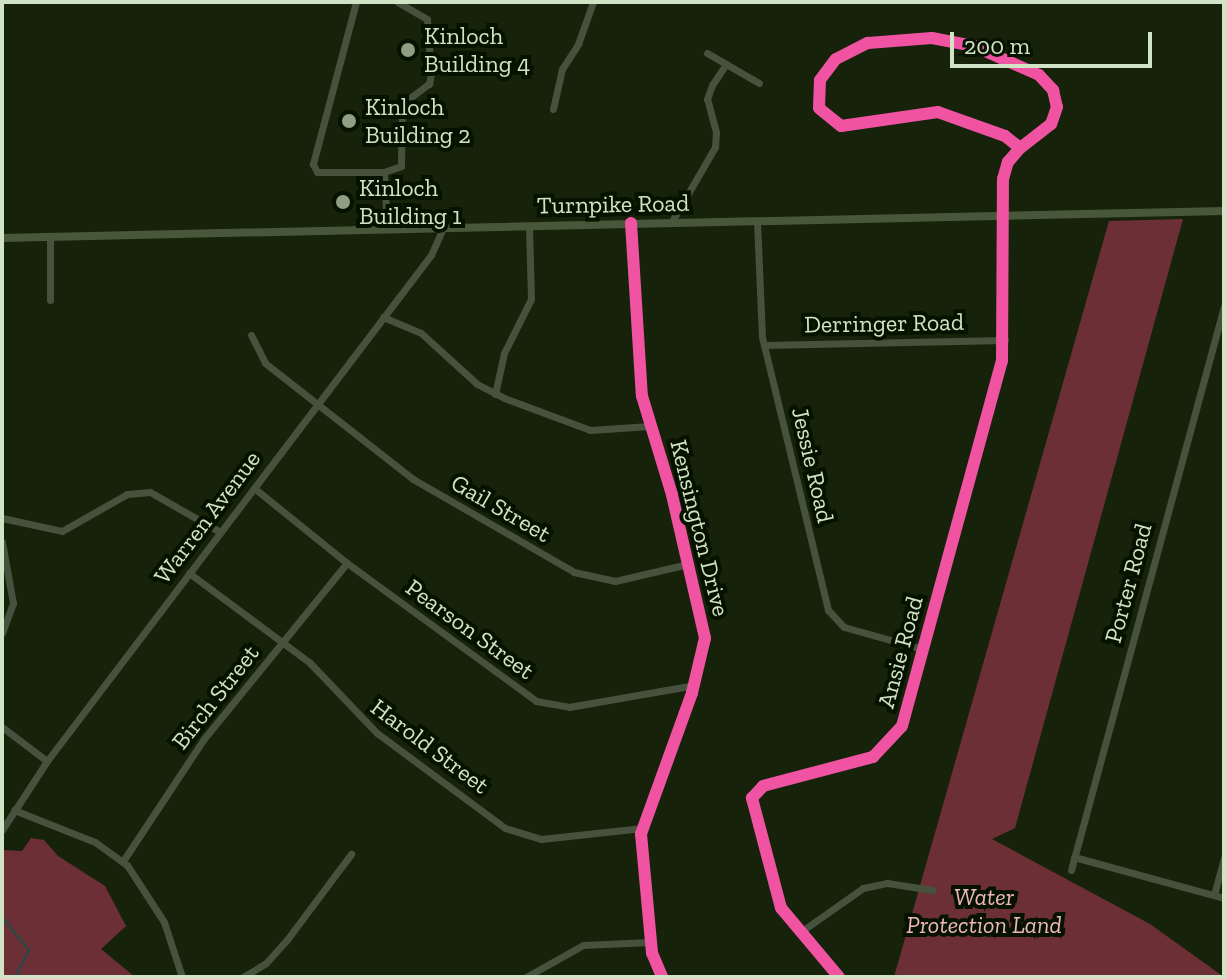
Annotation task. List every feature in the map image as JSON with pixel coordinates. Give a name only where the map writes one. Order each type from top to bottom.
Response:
[{"type":"main road","name":"Turnpike Road","points":[[2,238],[1224,211]]},
{"type":"street","points":[[356,2],[313,164],[321,172],[384,172],[404,161],[402,104],[429,84],[431,74],[427,19],[398,2]]},
{"type":"street","points":[[553,109],[562,69],[578,44],[593,2]]},
{"type":"street","points":[[932,38],[974,46],[1039,75],[1053,90],[1057,107],[1051,124],[1020,148],[1005,136],[938,112],[841,126],[819,108],[820,80],[836,59],[868,43],[932,38]]},
{"type":"street","points":[[707,53],[759,83]]},
{"type":"street","points":[[671,223],[680,200],[713,154],[716,132],[707,98],[726,64]]},
{"type":"street","name":"Ansie Road","points":[[839,977],[799,933],[778,901],[752,798],[763,786],[860,763],[885,749],[902,726],[1005,340],[1005,169],[1020,148]]},
{"type":"street","points":[[384,172],[387,229]]},
{"type":"street","name":"Jessie Road","points":[[757,222],[764,345],[830,615],[844,627],[923,649]]},
{"type":"street","name":"Kensington Drive","points":[[631,223],[639,370],[650,426],[705,638],[695,685],[642,828],[651,942],[662,977]]},
{"type":"street","points":[[495,394],[504,353],[531,299],[529,226]]},
{"type":"street","name":"Warren Avenue","points":[[2,830],[47,761],[437,247],[443,228]]},
{"type":"street","points":[[50,237],[50,300]]},
{"type":"street","name":"Porter Road","points":[[1071,870],[1220,337],[1224,306]]},
{"type":"street","points":[[383,317],[427,337],[495,394],[586,429],[650,426]]},
{"type":"street","name":"Gail Street","points":[[251,335],[261,360],[431,491],[585,577],[621,580],[688,564]]},
{"type":"street","name":"Derringer Road","points":[[764,345],[1005,340]]},
{"type":"street","name":"Pearson Street","points":[[254,488],[347,563],[545,705],[569,707],[695,685]]},
{"type":"street","points":[[2,518],[62,531],[116,499],[150,492],[220,532]]},
{"type":"street","points":[[2,542],[13,603],[2,633]]},
{"type":"street","name":"Birch Street","points":[[123,861],[203,740],[347,563]]},
{"type":"street","name":"Harold Street","points":[[189,573],[319,671],[369,726],[505,828],[541,839],[642,828]]},
{"type":"street","points":[[2,727],[47,761]]},
{"type":"street","points":[[14,810],[83,836],[123,861],[161,915],[182,977]]},
{"type":"street","points":[[243,977],[266,963],[286,941],[351,854]]},
{"type":"street","points":[[1074,857],[1224,898]]},
{"type":"street","points":[[1214,895],[1224,858]]},
{"type":"street","points":[[799,933],[863,888],[887,883],[932,890]]},
{"type":"street","points":[[526,977],[583,945],[651,942]]},
{"type":"green space","name":"Water Protection Land","points":[[1183,219],[1015,828],[992,839],[1150,924],[1224,977],[894,977],[1109,221]]},
{"type":"green space","points":[[31,838],[44,840],[58,856],[105,886],[126,926],[101,949],[135,977],[2,977],[2,850],[22,851]]},
{"type":"waterway","points":[[2,858],[2,876]]},
{"type":"waterway","points":[[2,917],[29,950],[15,977]]},
{"type":"cycle path","points":[[839,977],[781,908],[752,798],[763,786],[873,757],[902,726],[1002,361],[1003,179],[1008,162],[1020,148],[1005,136],[938,112],[841,126],[819,108],[820,80],[836,59],[868,43],[932,38],[974,46],[1039,75],[1053,90],[1057,107],[1051,124],[1020,148]]},
{"type":"cycle path","points":[[631,223],[642,396],[672,495],[705,638],[692,693],[641,834],[652,953],[662,977]]},
{"type":"place","name":"Kinloch Building 4","points":[[408,50]]},
{"type":"place","name":"Kinloch Building 2","points":[[349,121]]},
{"type":"place","name":"Kinloch Building 1","points":[[343,202]]}]
